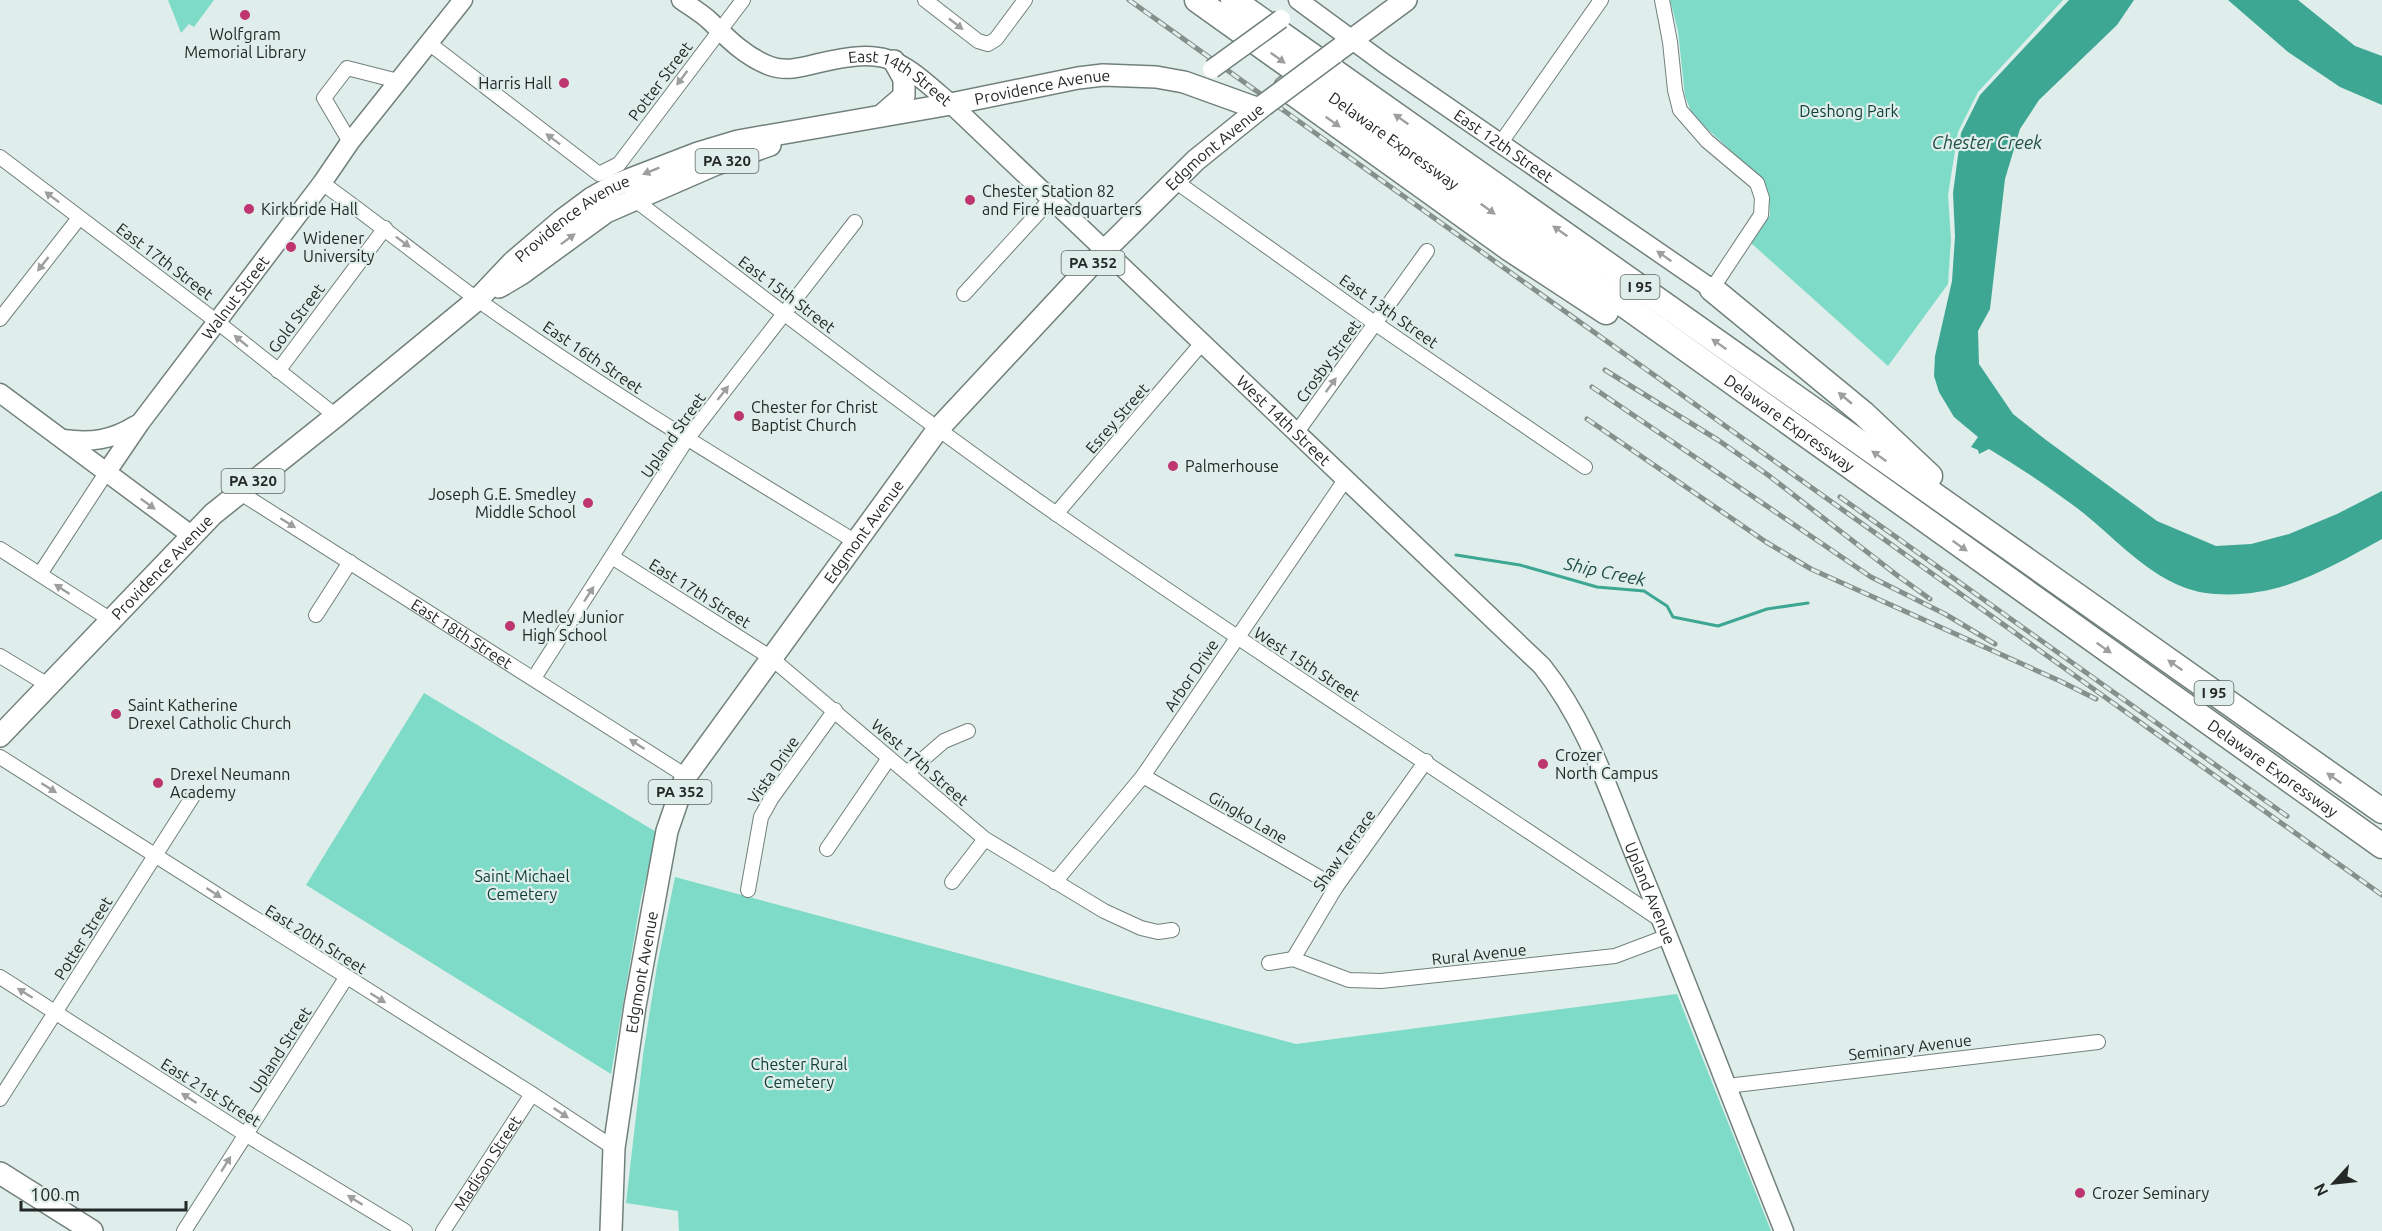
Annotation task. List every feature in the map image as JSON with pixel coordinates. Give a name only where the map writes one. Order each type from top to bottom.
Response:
[{"type":"highway","name":"Delaware Expressway","points":[[1197,0],[2382,846]]},
{"type":"highway","name":"Delaware Expressway","points":[[1233,0],[2382,811]]},
{"type":"highway","points":[[1286,88],[1510,249],[1822,462],[1912,512]]},
{"type":"highway","points":[[1712,289],[1840,393],[1949,493],[2047,574]]},
{"type":"main road","name":"Edgmont Avenue","points":[[611,1231],[614,1148],[635,1006],[667,831],[686,776],[770,657],[938,429],[1104,251],[1196,160],[1261,107],[1406,0]]},
{"type":"main road","points":[[880,116],[904,96],[904,79],[894,61]]},
{"type":"main road","name":"Providence Avenue","points":[[0,736],[191,535],[239,492],[336,416],[478,299],[513,262],[592,198],[607,180],[738,141],[822,128],[1103,75],[1156,76],[1184,82],[1261,107]]},
{"type":"main road","name":"Providence Avenue","points":[[478,299],[521,274],[606,212],[725,161],[822,128]]},
{"type":"main road","points":[[0,1173],[92,1231]]},
{"type":"street","name":"Walnut Street","points":[[40,574],[140,423],[322,183],[350,142],[463,0]]},
{"type":"street","name":"East 14th Street","points":[[667,0],[706,31],[718,32]]},
{"type":"street","name":"East 14th Street","points":[[681,0],[711,22],[718,32],[749,55],[769,66],[796,69],[865,55],[894,61],[913,72],[951,104],[1104,251]]},
{"type":"street","name":"Potter Street","points":[[607,180],[743,0]]},
{"type":"street","points":[[925,0],[978,41],[988,44],[996,39],[1025,0]]},
{"type":"street","points":[[1500,144],[1601,0]]},
{"type":"street","points":[[1662,0],[1680,110],[1707,141],[1757,183],[1762,198],[1761,215],[1712,289]]},
{"type":"street","points":[[1184,82],[1212,69],[1302,1]]},
{"type":"street","name":"East 12th Street","points":[[1302,1],[1500,144],[1712,289]]},
{"type":"street","name":"East 15th Street","points":[[430,44],[938,429]]},
{"type":"street","points":[[350,142],[324,98],[347,68],[398,81]]},
{"type":"street","name":"East 17th Street","points":[[0,157],[216,321],[336,416]]},
{"type":"street","name":"East 13th Street","points":[[1175,181],[1376,324],[1585,467]]},
{"type":"street","name":"East 16th Street","points":[[322,183],[478,299],[687,439],[856,542]]},
{"type":"street","points":[[964,294],[1050,200]]},
{"type":"street","points":[[0,319],[79,218]]},
{"type":"street","name":"Upland Street","points":[[534,678],[687,439],[855,222]]},
{"type":"street","name":"Gold Street","points":[[278,371],[385,228]]},
{"type":"street","name":"Crosby Street","points":[[1297,432],[1427,250]]},
{"type":"street","name":"West 14th Street","points":[[1104,251],[1462,589]]},
{"type":"street","name":"Esrey Street","points":[[1056,514],[1202,343]]},
{"type":"street","points":[[0,393],[191,535]]},
{"type":"street","points":[[60,438],[84,442],[105,440],[122,434],[140,423]]},
{"type":"street","name":"West 15th Street","points":[[938,429],[1056,514],[1236,637],[1426,761],[1665,929]]},
{"type":"street","name":"Arbor Drive","points":[[1055,882],[1143,776],[1345,480]]},
{"type":"street","name":"East 18th Street","points":[[239,492],[686,776]]},
{"type":"street","points":[[0,549],[111,620]]},
{"type":"street","name":"East 17th Street","points":[[612,557],[770,657]]},
{"type":"street","points":[[316,615],[350,562]]},
{"type":"street","name":"Upland Avenue","points":[[1462,589],[1534,657],[1564,695],[1588,741],[1784,1231]]},
{"type":"street","points":[[0,656],[48,685]]},
{"type":"street","name":"West 17th Street","points":[[770,657],[985,839],[1104,911],[1141,928],[1158,932],[1172,930]]},
{"type":"street","name":"Vista Drive","points":[[748,890],[761,817],[771,799],[835,710]]},
{"type":"street","points":[[907,773],[944,741],[968,730]]},
{"type":"street","name":"East 20th Street","points":[[0,757],[614,1148]]},
{"type":"street","points":[[827,849],[889,758]]},
{"type":"street","name":"Shaw Terrace","points":[[1293,959],[1336,887],[1426,761]]},
{"type":"street","name":"Gingko Lane","points":[[1143,776],[1336,887]]},
{"type":"street","name":"Potter Street","points":[[0,1099],[193,796]]},
{"type":"street","points":[[952,882],[985,839]]},
{"type":"street","name":"Rural Avenue","points":[[1293,959],[1348,980],[1381,981],[1615,956],[1665,929]]},
{"type":"street","points":[[1269,963],[1293,959]]},
{"type":"street","name":"East 21st Street","points":[[0,978],[245,1134],[405,1231]]},
{"type":"street","name":"Upland Street","points":[[184,1231],[346,978]]},
{"type":"street","name":"Seminary Avenue","points":[[1727,1086],[2098,1042]]},
{"type":"street","name":"Madison Street","points":[[443,1231],[532,1094]]},
{"type":"green space","points":[[168,0],[214,0],[194,27],[189,24],[181,33]]},
{"type":"green space","name":"Deshong Park","points":[[1670,0],[2063,0],[1978,92],[1958,132],[1948,195],[1951,240],[1948,284],[1888,366],[1751,243],[1770,215],[1769,194],[1762,179],[1693,116],[1685,96],[1678,31]]},
{"type":"green space","name":"Saint Michael Cemetery","points":[[424,693],[658,833],[641,898],[611,1074],[306,885]]},
{"type":"green space","name":"Chester Rural Cemetery","points":[[675,877],[1296,1044],[1677,994],[1771,1231],[679,1231],[678,1211],[626,1203],[643,1055],[657,966]]},
{"type":"water","name":"Chester Creek","points":[[2069,0],[2134,0],[2117,25],[2039,100],[2020,129],[2005,179],[1990,309],[1978,331],[1979,364],[2013,414],[2046,440],[2157,521],[2216,546],[2251,544],[2289,534],[2337,514],[2382,491],[2382,539],[2299,581],[2263,591],[2221,594],[2195,591],[2168,580],[2140,562],[2077,508],[2034,477],[1989,449],[1979,454],[1978,450],[1971,447],[1978,437],[1954,417],[1939,392],[1934,376],[1935,356],[1952,281],[1955,236],[1953,193],[1961,133],[1980,95]]},
{"type":"water","points":[[2228,0],[2298,0],[2355,46],[2382,56],[2382,105],[2340,87],[2288,52]]},
{"type":"waterway","name":"Ship Creek","points":[[1456,555],[1520,565],[1597,587],[1644,591],[1667,606],[1673,617],[1718,626],[1767,609],[1808,603]]},
{"type":"railway","points":[[1129,0],[2382,895]]},
{"type":"railway","points":[[1605,370],[1718,440],[1768,475],[1930,599]]},
{"type":"railway","points":[[1592,387],[1871,577],[1945,614],[1995,644]]},
{"type":"railway","points":[[1587,419],[1766,542],[1811,569],[2096,699]]},
{"type":"railway","points":[[1840,497],[2287,816]]},
{"type":"place","name":"Wolfgram Memorial Library","points":[[245,15]]},
{"type":"place","name":"Harris Hall","points":[[564,83]]},
{"type":"place","name":"Chester Station 82 and Fire Headquarters","points":[[970,200]]},
{"type":"place","name":"Kirkbride Hall","points":[[249,209]]},
{"type":"place","name":"Widener University","points":[[291,247]]},
{"type":"place","name":"Chester for Christ Baptist Church","points":[[739,416]]},
{"type":"place","name":"Palmerhouse","points":[[1173,466]]},
{"type":"place","name":"Joseph G.E. Smedley Middle School","points":[[588,503]]},
{"type":"place","name":"Medley Junior High School","points":[[510,626]]},
{"type":"place","name":"Saint Katherine Drexel Catholic Church","points":[[116,714]]},
{"type":"place","name":"Crozer North Campus","points":[[1543,764]]},
{"type":"place","name":"Drexel Neumann Academy","points":[[158,783]]},
{"type":"place","name":"Crozer Seminary","points":[[2080,1193]]}]
